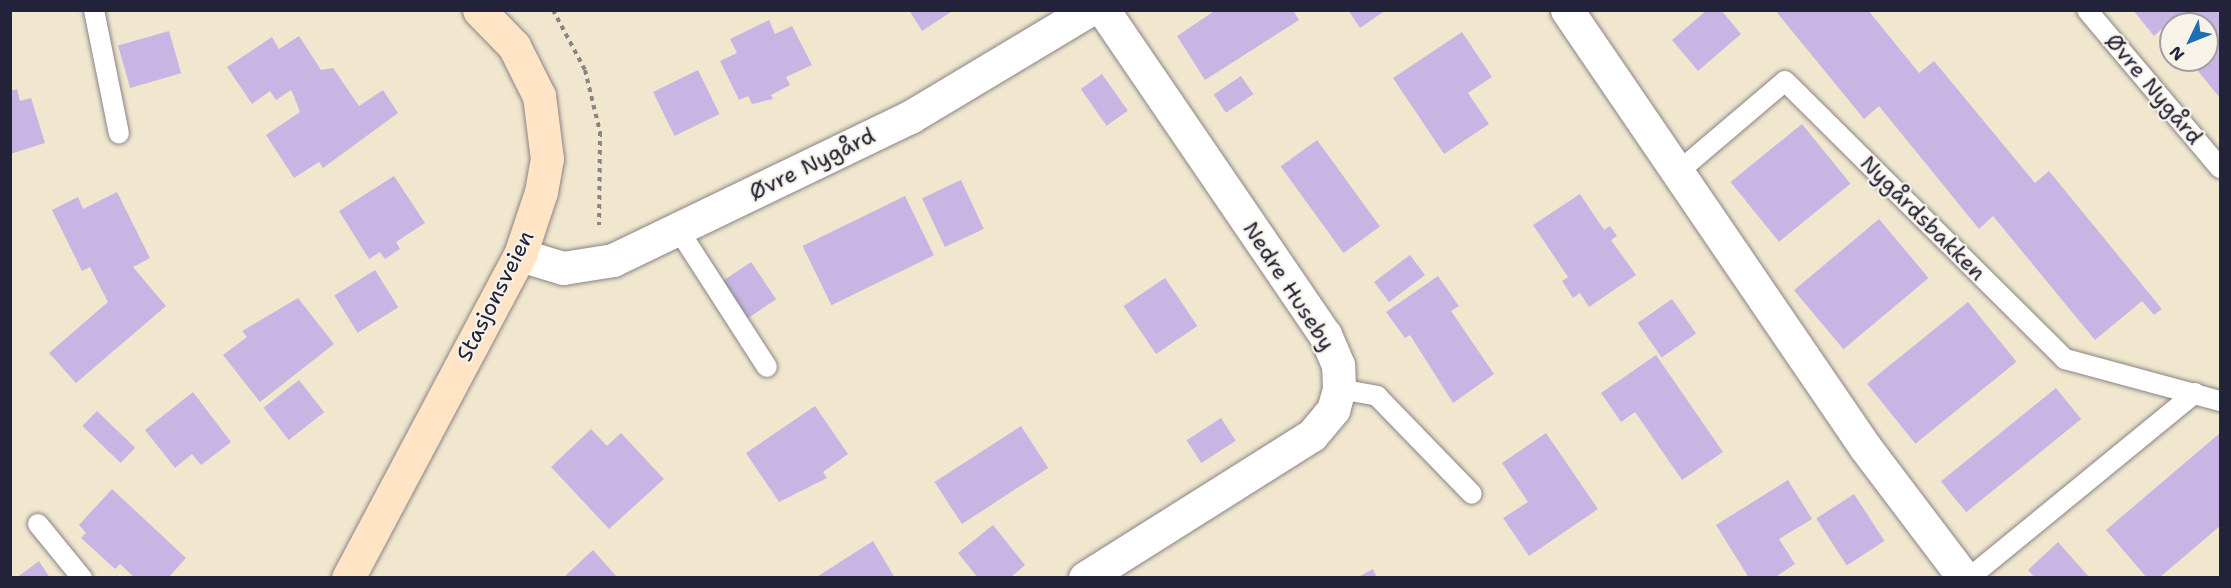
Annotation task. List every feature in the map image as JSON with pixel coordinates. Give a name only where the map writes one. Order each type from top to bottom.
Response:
[{"type":"main road","name":"Stasjonsveien","points":[[348,578],[520,255],[541,192],[546,125],[530,71],[479,10]]},
{"type":"street","name":"Øvre Nygård","points":[[520,255],[563,268],[589,266],[678,229],[910,117],[1089,10]]},
{"type":"street","name":"Nedre Huseby","points":[[1103,10],[1325,335],[1338,364],[1340,389]]},
{"type":"street","points":[[1567,10],[1865,447],[1964,578]]},
{"type":"street","points":[[1085,578],[1312,435],[1333,410],[1340,389]]},
{"type":"lane","points":[[94,10],[119,134]]},
{"type":"lane","name":"Øvre Nygård","points":[[2086,10],[2220,168]]},
{"type":"lane","name":"Nygårdsbakken","points":[[1678,172],[1785,81],[2065,359],[2220,401]]},
{"type":"lane","points":[[678,229],[767,367]]},
{"type":"lane","points":[[1340,389],[1377,396],[1472,494]]},
{"type":"lane","points":[[1969,578],[2195,393]]},
{"type":"lane","points":[[38,524],[82,578]]},
{"type":"path","points":[[553,10],[585,70],[600,132],[597,237]]},
{"type":"building","points":[[909,10],[954,10],[922,31]]},
{"type":"building","points":[[1216,10],[1293,10],[1299,20],[1205,80],[1177,36]]},
{"type":"building","points":[[1348,10],[1386,10],[1360,28]]},
{"type":"building","points":[[1707,10],[1721,10],[1741,34],[1698,71],[1672,40]]},
{"type":"building","points":[[1775,10],[1868,10],[1919,73],[1934,61],[2035,183],[2049,171],[2162,309],[2154,315],[2142,301],[2095,340],[1993,216],[1979,229],[1879,106],[1864,119]]},
{"type":"building","points":[[2133,10],[2220,10],[2220,98],[2199,72],[2219,72],[2219,12],[2159,12],[2159,32],[2154,36]]},
{"type":"building","points":[[769,20],[775,34],[792,26],[812,65],[786,77],[790,85],[771,95],[773,99],[752,104],[748,96],[739,100],[720,61],[737,53],[730,39]]},
{"type":"building","points":[[169,31],[181,73],[130,88],[118,46]]},
{"type":"building","points":[[1462,32],[1492,77],[1468,93],[1489,124],[1444,154],[1393,78]]},
{"type":"building","points":[[299,36],[321,70],[333,68],[359,106],[383,90],[398,113],[323,168],[319,162],[294,178],[266,135],[300,112],[291,90],[276,100],[270,91],[252,104],[227,67],[272,37],[279,49]]},
{"type":"building","points":[[698,70],[719,114],[675,136],[653,92]]},
{"type":"building","points":[[1102,74],[1128,111],[1107,126],[1081,89]]},
{"type":"building","points":[[1241,76],[1253,94],[1226,113],[1214,94]]},
{"type":"building","points":[[17,89],[20,101],[31,98],[45,143],[10,154],[10,91]]},
{"type":"building","points":[[1802,124],[1850,184],[1779,242],[1731,182]]},
{"type":"building","points":[[1317,140],[1380,227],[1343,253],[1281,166]]},
{"type":"building","points":[[394,176],[425,223],[396,242],[400,249],[385,259],[380,252],[369,259],[339,211]]},
{"type":"building","points":[[961,180],[984,229],[945,247],[922,198]]},
{"type":"building","points":[[117,192],[150,258],[133,267],[166,306],[76,383],[49,353],[108,302],[90,267],[82,271],[52,210],[78,197],[83,209]]},
{"type":"building","points":[[1580,194],[1604,230],[1610,226],[1617,236],[1611,240],[1636,275],[1589,307],[1580,293],[1573,298],[1562,281],[1568,277],[1533,225]]},
{"type":"building","points":[[905,196],[934,255],[831,305],[803,246]]},
{"type":"building","points":[[1879,219],[1928,278],[1843,349],[1794,290]]},
{"type":"building","points":[[1410,255],[1425,275],[1389,302],[1374,282]]},
{"type":"building","points":[[751,262],[776,299],[744,321],[719,284]]},
{"type":"building","points":[[375,270],[398,307],[358,333],[334,295]]},
{"type":"building","points":[[1438,276],[1459,306],[1451,311],[1494,374],[1453,403],[1410,335],[1405,338],[1386,312]]},
{"type":"building","points":[[1165,278],[1197,326],[1156,354],[1124,306]]},
{"type":"building","points":[[298,298],[334,344],[260,402],[223,355],[247,337],[242,331]]},
{"type":"building","points":[[1672,299],[1696,333],[1662,357],[1638,323]]},
{"type":"building","points":[[1968,302],[2016,362],[1915,444],[1867,384]]},
{"type":"building","points":[[1656,355],[1723,452],[1682,480],[1635,412],[1621,422],[1601,393]]},
{"type":"building","points":[[299,380],[324,412],[289,440],[264,408]]},
{"type":"building","points":[[2056,388],[2081,419],[1966,512],[1941,481]]},
{"type":"building","points":[[193,392],[231,442],[201,465],[192,454],[175,468],[145,430]]},
{"type":"building","points":[[815,406],[848,454],[823,472],[827,478],[779,502],[746,453]]},
{"type":"building","points":[[97,411],[135,448],[121,463],[82,426]]},
{"type":"building","points":[[1221,418],[1236,441],[1201,463],[1187,440]]},
{"type":"building","points":[[1021,426],[1048,468],[962,524],[935,482]]},
{"type":"building","points":[[591,429],[607,446],[621,433],[664,479],[609,529],[551,467]]},
{"type":"building","points":[[1546,433],[1598,509],[1529,556],[1503,518],[1528,502],[1502,463]]},
{"type":"building","points":[[2220,433],[2220,526],[2159,578],[2147,578],[2106,530]]},
{"type":"building","points":[[1788,480],[1812,519],[1779,539],[1795,564],[1774,578],[1749,578],[1716,525]]},
{"type":"building","points":[[112,489],[186,558],[168,578],[135,578],[120,564],[115,569],[81,538],[86,533],[79,525]]},
{"type":"building","points":[[1854,494],[1884,541],[1847,565],[1816,519]]},
{"type":"building","points":[[993,525],[1025,565],[1010,578],[978,578],[958,553]]},
{"type":"building","points":[[873,541],[895,578],[815,578]]},
{"type":"building","points":[[2058,542],[2090,578],[2035,578],[2028,570]]},
{"type":"building","points":[[593,550],[618,578],[563,578]]},
{"type":"building","points":[[39,561],[50,578],[16,578]]},
{"type":"building","points":[[1373,569],[1377,578],[1356,578]]}]
